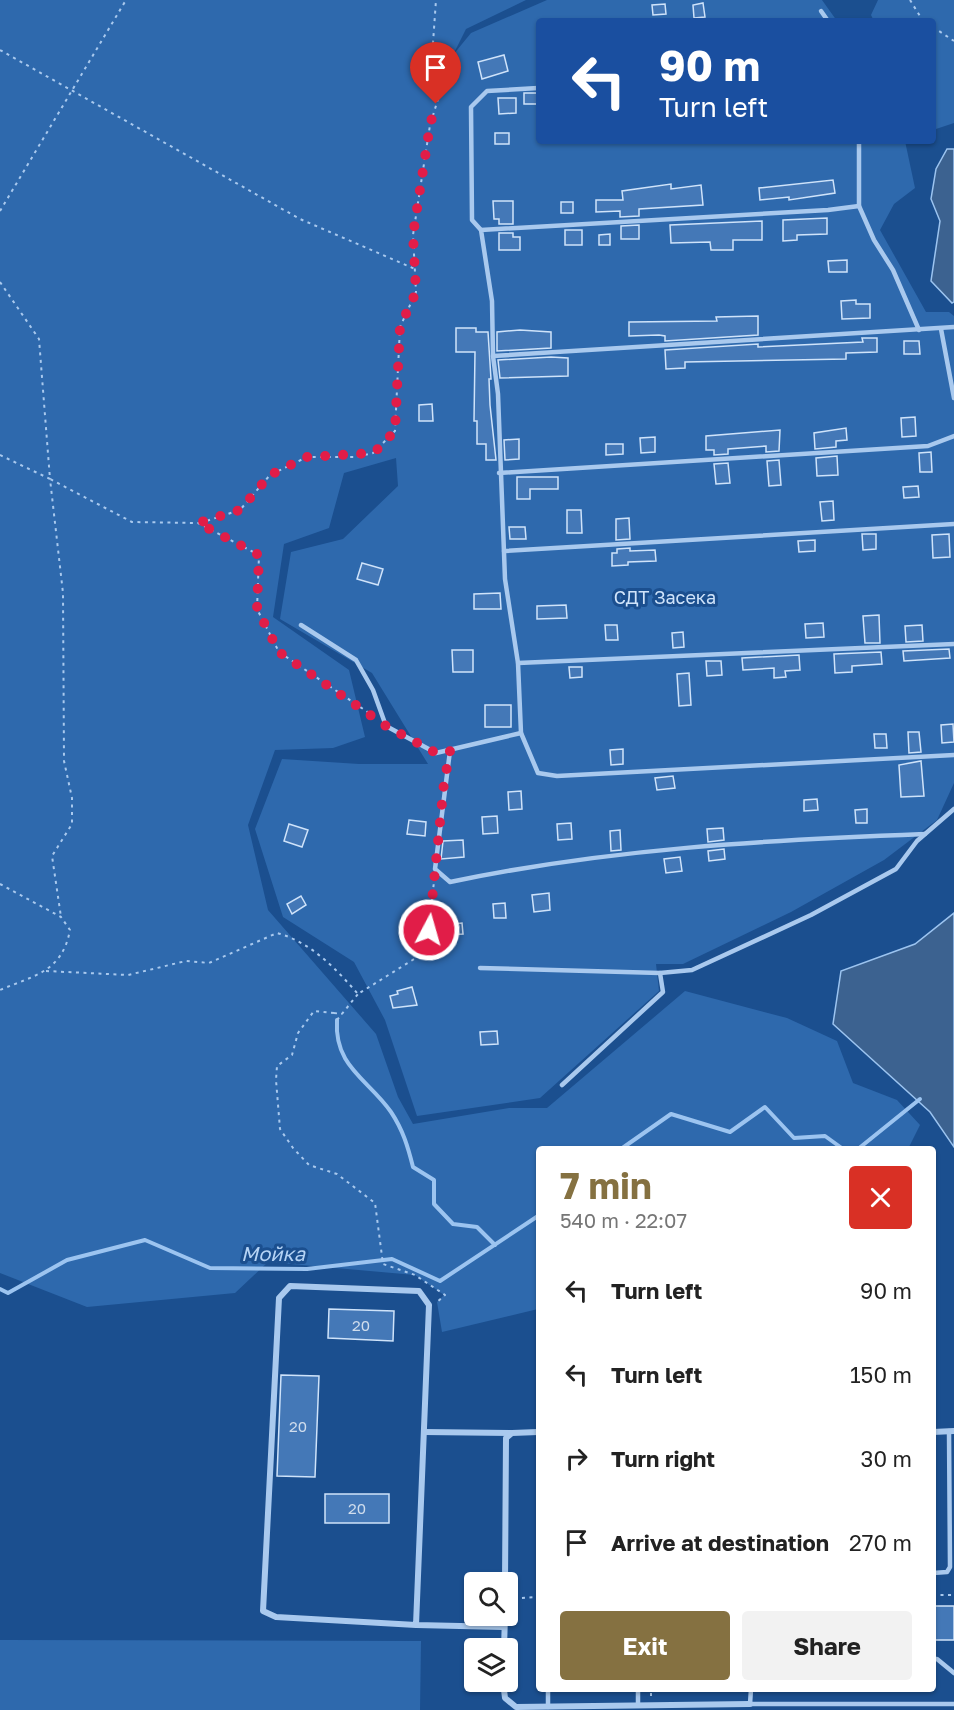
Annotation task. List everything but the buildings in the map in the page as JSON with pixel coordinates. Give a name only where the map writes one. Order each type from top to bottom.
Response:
[{"type":"street","points":[[416,1625],[429,1305],[419,1291],[290,1286],[279,1298],[263,1611],[276,1617],[416,1625],[504,1627],[504,1638]]},
{"type":"street","points":[[936,1432],[952,1431]]},
{"type":"street","points":[[424,1432],[536,1432]]},
{"type":"street","points":[[505,1572],[506,1442],[512,1433]]},
{"type":"street","points":[[504,1692],[504,1698],[516,1707],[750,1704]]},
{"type":"lane","points":[[821,11],[826,18]]},
{"type":"lane","points":[[536,87],[487,91],[471,106],[472,220],[481,230],[492,301],[505,579],[518,663],[521,733],[538,773],[557,776],[954,755]]},
{"type":"lane","points":[[859,144],[859,206],[874,240],[893,270],[919,330]]},
{"type":"lane","points":[[481,230],[859,206]]},
{"type":"lane","points":[[493,356],[954,327]]},
{"type":"lane","points":[[941,329],[954,398]]},
{"type":"lane","points":[[499,473],[928,446],[954,436]]},
{"type":"lane","points":[[504,551],[954,525]]},
{"type":"lane","points":[[301,625],[356,660],[373,690],[386,726],[436,753],[521,733]]},
{"type":"lane","points":[[518,663],[954,644]]},
{"type":"lane","points":[[450,751],[435,869],[450,882],[528,866],[610,854],[769,840],[925,834]]},
{"type":"lane","points":[[480,968],[660,973],[692,970],[811,915],[896,869],[925,834],[954,809]]},
{"type":"lane","points":[[562,1085],[663,992],[660,973]]},
{"type":"lane","points":[[936,1573],[947,1572],[950,1567],[952,1431]]},
{"type":"lane","points":[[936,1659],[954,1673]]},
{"type":"lane","points":[[548,1692],[548,1707]]},
{"type":"lane","points":[[638,1692],[638,1705]]},
{"type":"lane","points":[[751,1692],[750,1704],[954,1704]]},
{"type":"path","points":[[0,211],[126,0]]},
{"type":"path","points":[[0,454],[132,522],[198,523],[240,510],[270,475],[307,457],[374,453],[390,438],[395,431],[400,327],[416,292],[413,235],[430,125],[442,83],[433,44],[436,0]]},
{"type":"path","points":[[910,0],[921,18]]},
{"type":"path","points":[[936,29],[954,41]]},
{"type":"path","points":[[0,50],[300,219],[415,269]]},
{"type":"path","points":[[0,282],[39,339],[50,478],[63,593],[64,760],[72,798],[72,824],[52,856],[62,917],[70,930],[66,950],[46,971],[0,990]]},
{"type":"path","points":[[198,523],[259,555],[257,609],[279,652],[386,726]]},
{"type":"path","points":[[337,1020],[358,994],[427,951],[435,869]]},
{"type":"path","points":[[0,884],[62,917]]},
{"type":"path","points":[[46,971],[128,975],[186,962],[209,963],[277,933],[287,936],[331,963],[358,994]]},
{"type":"path","points":[[342,1014],[314,1011],[297,1033],[292,1055],[278,1066],[276,1080],[280,1129],[309,1165],[337,1174],[375,1203],[383,1264],[415,1275],[444,1295],[429,1305]]},
{"type":"path","points":[[936,1595],[954,1595]]},
{"type":"path","points":[[518,1599],[536,1598]]},
{"type":"green space","name":"СДТ Засека","points":[[0,0],[526,0],[466,29],[453,55],[471,33],[547,0],[822,0],[835,18],[536,18],[536,144],[906,144],[915,188],[894,204],[880,230],[926,312],[949,312],[954,316],[954,783],[937,820],[884,860],[791,912],[683,964],[656,964],[659,991],[540,1098],[417,1116],[385,1020],[354,962],[283,917],[255,829],[282,759],[359,764],[428,764],[372,673],[280,619],[291,552],[343,539],[398,486],[396,458],[344,473],[329,528],[284,544],[273,617],[349,670],[365,737],[333,748],[275,750],[248,825],[268,910],[376,1034],[398,1097],[413,1124],[509,1108],[547,1108],[685,991],[787,1018],[837,1041],[853,1083],[897,1100],[920,1125],[910,1146],[536,1146],[536,1309],[442,1332],[437,1302],[444,1295],[415,1275],[268,1262],[235,1293],[87,1307],[0,1273]]},
{"type":"green space","points":[[878,0],[954,0],[954,123],[936,129],[936,18],[872,18],[871,15]]},
{"type":"green space","points":[[0,1640],[421,1641],[420,1710],[0,1710]]},
{"type":"shaded area","points":[[947,149],[954,149],[954,302],[952,303],[931,281],[940,221],[931,199],[936,169]]},
{"type":"shaded area","points":[[954,913],[954,1147],[930,1112],[833,1024],[841,971],[915,944]]},
{"type":"waterway","points":[[337,1020],[341,1050],[347,1061],[391,1112],[405,1139],[413,1167],[434,1180],[434,1204],[453,1224],[477,1227],[495,1245]]},
{"type":"waterway","name":"Мойка","points":[[862,1146],[920,1099]]},
{"type":"waterway","name":"Мойка","points":[[625,1146],[671,1114],[730,1132],[765,1107],[794,1138],[825,1136],[839,1146]]},
{"type":"waterway","name":"Мойка","points":[[0,1289],[8,1293],[67,1260],[145,1240],[210,1268],[307,1269],[392,1259],[440,1281],[536,1217]]},
{"type":"route","points":[[429,930],[444,783],[450,751],[436,753],[386,726],[279,652],[257,609],[259,555],[198,523],[240,510],[270,475],[307,457],[356,456],[374,453],[395,431],[400,327],[416,292],[413,235],[430,125],[436,104]]}]
